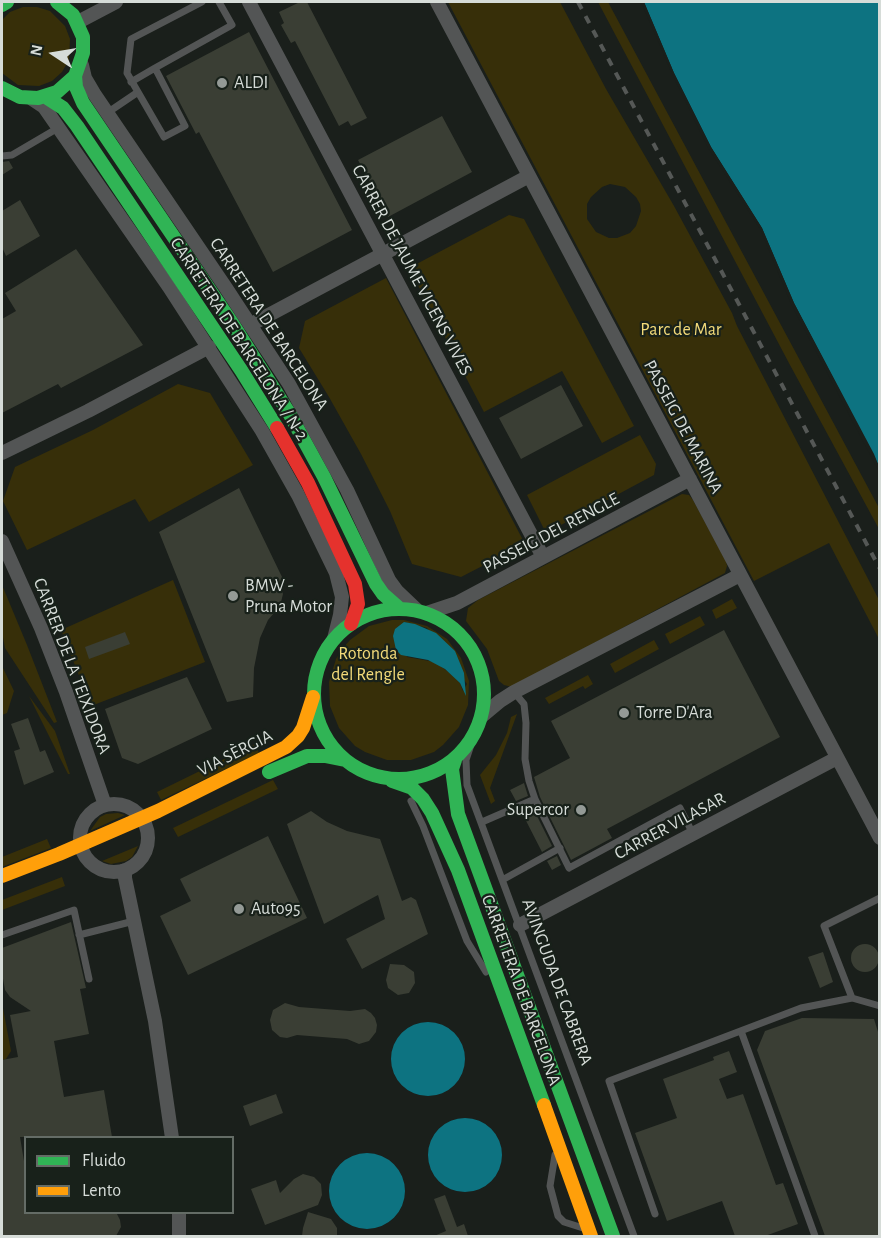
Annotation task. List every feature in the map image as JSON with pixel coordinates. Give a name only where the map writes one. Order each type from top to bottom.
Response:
[{"type":"main road","points":[[2,5],[7,2]]},
{"type":"main road","points":[[2,88],[20,97],[46,97],[67,85],[75,76],[82,61],[84,45],[78,22],[68,9],[57,2]]},
{"type":"main road","name":"CARRETERA DE BARCELONA / N-2","points":[[75,76],[78,93],[83,103],[232,323],[289,413],[324,477],[376,584],[383,594],[400,609]]},
{"type":"main road","name":"CARRETERA DE BARCELONA / N-2","points":[[46,97],[63,108],[77,126],[274,423],[308,483],[355,584],[358,604],[351,624]]},
{"type":"main road","points":[[400,609],[422,612],[440,619],[457,632],[478,660],[485,688],[482,716],[474,736],[455,760],[430,774],[416,778],[387,779],[358,769],[345,760],[327,740],[317,716],[314,690],[317,672],[324,654],[334,639],[351,624],[379,611],[400,609]]},
{"type":"main road","name":"VIA SÈRGIA","points":[[2,876],[141,818],[286,747],[303,728],[314,690]]},
{"type":"main road","name":"VIA SÈRGIA","points":[[257,779],[307,756],[325,756],[345,760]]},
{"type":"main road","name":"CARRETERA DE BARCELONA","points":[[455,760],[452,769],[458,814],[613,1236]]},
{"type":"main road","name":"CARRETERA DE BARCELONA","points":[[387,779],[412,788],[423,799],[432,813],[458,870],[590,1233]]},
{"type":"main road","points":[[70,865],[91,856]]},
{"type":"street","points":[[78,22],[116,2]]},
{"type":"street","name":"CARRER DE JAUME VICENS VIVES","points":[[249,2],[543,557]]},
{"type":"street","name":"PASSEIG DE MARINA","points":[[437,2],[879,838]]},
{"type":"street","name":"CARRETERA DE BARCELONA","points":[[82,61],[88,85],[289,384],[348,490],[389,580],[397,591],[422,612]]},
{"type":"street","points":[[30,98],[44,107],[209,347],[262,431],[298,495],[336,573],[342,597],[334,639]]},
{"type":"street","points":[[250,325],[529,176]]},
{"type":"street","points":[[2,453],[88,411],[209,347]]},
{"type":"street","name":"PASSEIG DEL RENGLE","points":[[422,612],[457,603],[690,479]]},
{"type":"street","name":"CARRER DE LA TEIXIDORA","points":[[2,541],[41,628],[66,692],[105,805]]},
{"type":"street","points":[[482,716],[514,692],[740,575]]},
{"type":"street","name":"CARRER VILASAR","points":[[519,925],[837,758]]},
{"type":"street","points":[[105,805],[121,805],[136,812],[141,818],[147,832],[145,851],[134,866],[125,870],[108,872],[100,869],[80,844],[83,825],[88,816],[105,805]]},
{"type":"street","points":[[125,870],[155,1021],[172,1136]]},
{"type":"street","points":[[178,1214],[179,1236]]},
{"type":"lane","points":[[155,68],[185,126],[164,137],[131,82],[128,73],[131,39],[202,2]]},
{"type":"lane","points":[[131,82],[232,25],[219,2]]},
{"type":"lane","points":[[107,113],[138,92]]},
{"type":"lane","points":[[2,156],[12,155],[58,128]]},
{"type":"lane","points":[[514,692],[524,704],[525,759],[535,799],[569,868],[680,808],[693,834]]},
{"type":"lane","name":"AVINGUDA DE CABRERA","points":[[474,736],[466,760],[467,785],[504,879],[634,1236]]},
{"type":"lane","points":[[482,822],[535,799]]},
{"type":"lane","points":[[504,879],[560,848]]},
{"type":"lane","points":[[852,998],[825,926],[879,898]]},
{"type":"lane","points":[[2,934],[74,910],[89,979]]},
{"type":"lane","points":[[80,934],[134,921]]},
{"type":"lane","points":[[655,1214],[609,1081],[801,1008],[852,998],[879,1006]]},
{"type":"lane","points":[[741,1031],[815,1236]]},
{"type":"lane","points":[[558,1144],[550,1186],[558,1216],[564,1222],[590,1233]]},
{"type":"green space","name":"Parc de Mar","points":[[448,2],[560,2],[606,89],[674,206],[732,313],[879,600],[879,639],[829,543],[754,581]],"holes":[[[610,184],[625,187],[640,204],[641,211],[636,226],[630,233],[617,238],[609,238],[596,232],[587,219],[587,204],[591,197],[602,187]]]},
{"type":"green space","points":[[598,2],[608,2],[879,508],[879,529],[790,365]]},
{"type":"green space","points":[[23,7],[37,7],[50,11],[65,26],[70,39],[69,60],[62,72],[52,81],[39,86],[18,85],[2,73],[2,20],[10,12]]},
{"type":"green space","points":[[509,215],[524,219],[634,426],[602,443],[562,371],[484,412],[409,268]]},
{"type":"green space","points":[[386,278],[525,544],[461,577],[412,564],[390,511],[361,454],[299,348],[305,321]]},
{"type":"green space","points":[[178,384],[210,393],[253,465],[149,522],[135,499],[27,550],[3,501],[15,467],[93,430]]},
{"type":"green space","points":[[640,435],[656,464],[654,475],[546,533],[527,495]]},
{"type":"green space","points":[[682,494],[689,495],[693,500],[726,561],[725,573],[512,687],[499,681],[487,649],[466,621],[468,608],[478,600]]},
{"type":"green space","points":[[173,580],[205,662],[91,706],[61,630]]},
{"type":"green space","points":[[2,585],[57,722],[54,723],[5,648],[2,632]]},
{"type":"green space","points":[[732,599],[737,608],[716,619],[712,610]]},
{"type":"green space","points":[[700,616],[705,625],[670,644],[665,634]]},
{"type":"green space","name":"Rotonda del Rengle","points":[[392,620],[404,620],[427,626],[447,639],[461,658],[469,681],[468,705],[459,727],[434,752],[411,760],[387,760],[355,746],[339,728],[330,706],[329,682],[336,659],[342,649],[369,626]],"holes":[[[404,622],[427,628],[467,684],[463,691],[454,676],[435,662],[407,657]]]},
{"type":"green space","points":[[654,640],[659,649],[615,673],[610,664]]},
{"type":"green space","points":[[2,666],[14,691],[7,713],[2,715]]},
{"type":"green space","points":[[588,675],[593,684],[585,689],[583,686],[549,704],[545,698]]},
{"type":"green space","points":[[29,696],[55,731],[70,774],[68,774]]},
{"type":"green space","points":[[517,714],[490,788],[495,801],[491,804],[480,775],[496,755],[507,733],[511,717]]},
{"type":"green space","points":[[255,744],[259,753],[161,800],[157,792]]},
{"type":"green space","points":[[273,780],[278,789],[178,837],[173,828]]},
{"type":"green space","points":[[118,813],[125,815],[90,831],[100,817]]},
{"type":"green space","points":[[47,839],[51,848],[2,867],[2,857]]},
{"type":"green space","points":[[138,846],[132,857],[126,861],[111,864],[102,861]]},
{"type":"green space","points":[[62,877],[65,886],[2,910],[2,900]]},
{"type":"green space","points":[[2,1003],[11,1051],[6,1059],[2,1060]]},
{"type":"water","points":[[644,2],[879,2],[879,466],[794,303],[762,228],[711,147],[674,73]]},
{"type":"water","points":[[404,622],[436,633],[455,651],[464,673],[466,696],[460,683],[445,669],[428,660],[401,655],[396,650],[393,636],[395,629]]},
{"type":"water","points":[[435,1022],[455,1032],[463,1045],[465,1059],[463,1073],[455,1086],[442,1094],[421,1096],[401,1086],[393,1073],[391,1052],[401,1032],[414,1024]]},
{"type":"water","points":[[472,1118],[492,1128],[500,1141],[502,1155],[500,1169],[492,1182],[479,1190],[458,1192],[438,1182],[430,1169],[428,1148],[438,1128],[451,1120]]},
{"type":"water","points":[[367,1153],[381,1156],[394,1164],[402,1177],[405,1191],[402,1205],[394,1218],[381,1226],[367,1229],[353,1226],[340,1218],[332,1205],[329,1191],[332,1177],[340,1164],[353,1156]]},
{"type":"pier","points":[[641,2],[644,2],[674,73],[711,147],[762,228],[794,303],[880,469],[877,468],[791,304],[760,229],[708,148],[672,74]]},
{"type":"building","points":[[300,2],[307,2],[367,118],[351,126],[348,121],[339,126],[295,41],[291,43],[281,25],[284,23],[279,12]]},
{"type":"building","points":[[249,32],[352,230],[273,272],[199,132],[196,134],[166,76]]},
{"type":"building","points":[[442,116],[472,172],[388,217],[358,160]]},
{"type":"building","points":[[9,161],[13,168],[2,175],[2,162]]},
{"type":"building","points":[[20,200],[40,236],[6,256],[2,247],[2,211]]},
{"type":"building","points":[[76,249],[143,345],[61,388],[58,384],[2,413],[2,319],[16,311],[5,293]]},
{"type":"building","points":[[561,385],[583,426],[521,459],[499,418]]},
{"type":"building","name":"BMW - Pruna Motor","points":[[239,488],[282,577],[279,584],[283,594],[280,606],[268,620],[260,638],[254,668],[253,697],[227,702],[159,532]]},
{"type":"building","points":[[724,630],[780,737],[607,829],[612,838],[571,860],[540,797],[534,777],[570,758],[551,721]]},
{"type":"building","points":[[125,632],[130,644],[89,659],[85,647]]},
{"type":"building","points":[[187,677],[212,729],[138,764],[122,758],[105,709]]},
{"type":"building","points":[[28,718],[40,752],[45,750],[54,772],[24,785],[14,751],[20,749],[11,724]]},
{"type":"building","points":[[524,783],[528,796],[516,801],[510,790]]},
{"type":"building","points":[[532,806],[552,846],[542,852],[521,811]]},
{"type":"building","points":[[311,811],[327,822],[347,831],[380,839],[402,901],[411,897],[416,900],[428,934],[362,969],[346,939],[385,919],[378,895],[324,924],[287,824]]},
{"type":"building","name":"Auto95","points":[[268,836],[307,918],[188,975],[160,916],[191,901],[180,879]]},
{"type":"building","points":[[557,856],[561,865],[552,870],[547,861]]},
{"type":"building","points":[[71,922],[86,988],[80,989],[89,1034],[54,1041],[64,1097],[104,1090],[112,1136],[20,1137],[24,1161],[24,1214],[117,1214],[121,1227],[116,1236],[2,1236],[2,1060],[18,1057],[10,1015],[31,1011],[10,997],[5,990],[2,948]]},
{"type":"building","points":[[865,944],[875,948],[879,958],[875,968],[865,972],[855,968],[851,958],[855,948]]},
{"type":"building","points":[[823,952],[833,982],[820,988],[808,957]]},
{"type":"building","points":[[390,964],[404,965],[414,972],[415,983],[409,993],[398,995],[388,988],[386,980]]},
{"type":"building","points":[[285,1003],[299,1007],[350,1011],[365,1009],[375,1018],[376,1032],[369,1041],[359,1044],[347,1039],[297,1035],[287,1038],[280,1037],[272,1030],[270,1020],[273,1010]]},
{"type":"building","points":[[802,1018],[874,1019],[879,1035],[879,1236],[825,1236],[757,1050],[765,1031]]},
{"type":"building","points":[[729,1051],[737,1072],[719,1079],[727,1099],[743,1094],[776,1185],[783,1183],[798,1224],[765,1236],[735,1236],[722,1201],[667,1221],[635,1133],[677,1118],[663,1079],[714,1060],[713,1057]]},
{"type":"building","points":[[276,1094],[283,1113],[250,1126],[243,1106]]},
{"type":"building","points":[[303,1174],[314,1177],[321,1184],[322,1195],[318,1205],[265,1225],[251,1189],[276,1180],[280,1193],[294,1179]]},
{"type":"building","points":[[445,1195],[457,1227],[464,1224],[468,1236],[434,1236],[446,1231],[434,1199]]},
{"type":"building","points":[[308,1212],[331,1219],[337,1228],[337,1236],[302,1236]]},
{"type":"railway","points":[[578,2],[880,569]]},
{"type":"traffic: fast","points":[[2,5],[7,2]]},
{"type":"traffic: fast","points":[[2,88],[20,97],[38,98],[57,92],[75,76],[83,53],[83,37],[73,15],[57,2]]},
{"type":"traffic: fast","points":[[75,76],[76,87],[83,103],[232,323],[289,413],[324,477],[376,584],[383,594],[400,609]]},
{"type":"traffic: fast","points":[[46,97],[63,108],[77,126],[241,370],[277,428]]},
{"type":"traffic: fast","points":[[399,609],[416,610],[432,615],[459,634],[478,661],[483,677],[484,694],[483,711],[478,727],[459,754],[432,773],[416,778],[399,779],[382,778],[366,773],[339,754],[320,727],[315,711],[314,694],[315,677],[320,661],[339,634],[366,615],[382,610],[399,609]]},
{"type":"traffic: fast","points":[[269,772],[307,756],[325,756],[345,760]]},
{"type":"traffic: fast","points":[[455,760],[452,769],[458,814],[613,1236]]},
{"type":"traffic: fast","points":[[392,781],[412,788],[432,813],[458,870],[544,1105]]},
{"type":"traffic: slow","points":[[2,876],[158,811],[286,747],[303,728],[313,697]]},
{"type":"traffic: slow","points":[[544,1105],[591,1236]]},
{"type":"traffic: jam","points":[[277,428],[308,483],[355,584],[358,604],[351,624]]},
{"type":"place","name":"ALDI","points":[[222,83]]},
{"type":"place","name":"BMW - Pruna Motor","points":[[233,596]]},
{"type":"place","name":"Torre D'Ara","points":[[624,713]]},
{"type":"place","name":"Supercor","points":[[581,810]]},
{"type":"place","name":"Auto95","points":[[239,909]]}]
